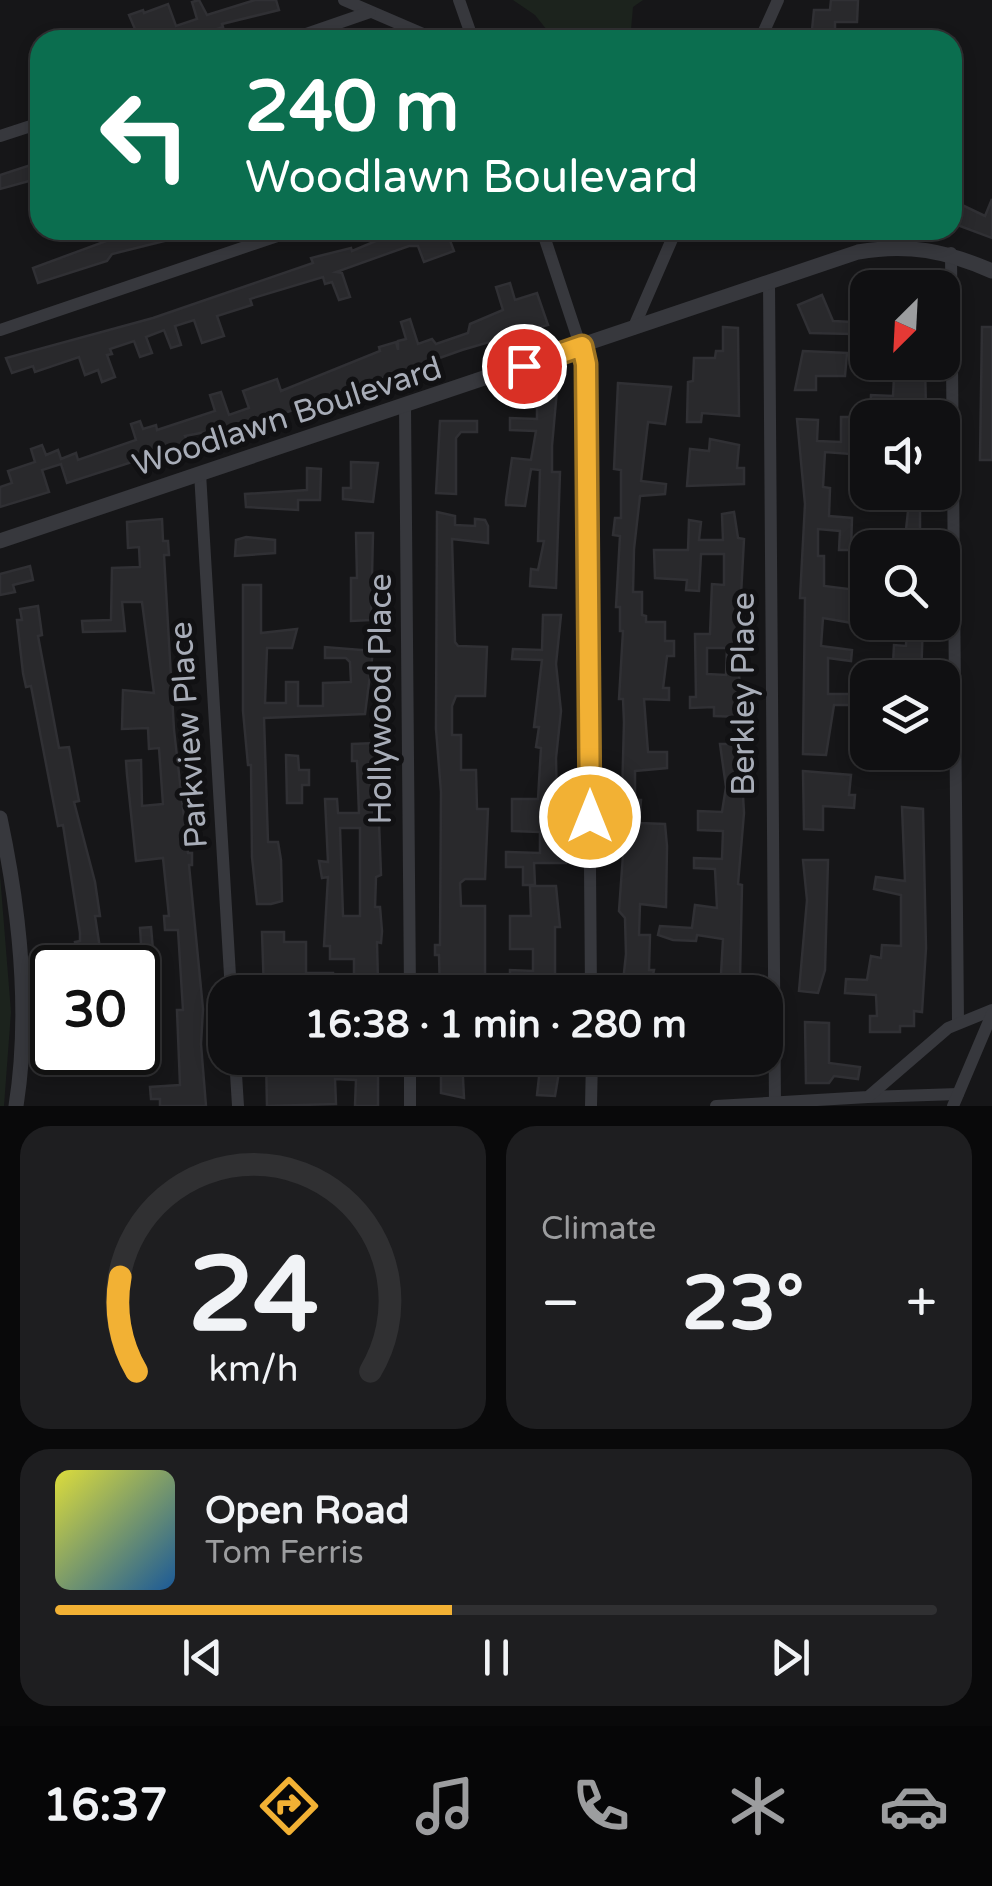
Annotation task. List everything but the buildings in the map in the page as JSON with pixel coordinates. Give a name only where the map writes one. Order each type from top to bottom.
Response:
[{"type":"street","points":[[344,0],[414,30]]},
{"type":"street","points":[[459,0],[470,30]]},
{"type":"street","points":[[764,30],[778,0]]},
{"type":"street","points":[[318,30],[370,12]]},
{"type":"street","points":[[0,136],[30,126]]},
{"type":"street","points":[[0,330],[266,240]]},
{"type":"street","points":[[545,240],[582,346],[588,464],[591,975]]},
{"type":"street","points":[[632,329],[672,240]]},
{"type":"street","name":"Woodlawn Boulevard","points":[[0,541],[872,250],[908,246],[951,253],[992,271]]},
{"type":"street","points":[[951,253],[958,1022]]},
{"type":"street","name":"Berkley Place","points":[[769,282],[775,1104]]},
{"type":"street","name":"Hollywood Place","points":[[405,405],[410,975]]},
{"type":"street","name":"Parkview Place","points":[[200,474],[231,975]]},
{"type":"street","points":[[0,818],[18,922],[23,986],[16,1106]]},
{"type":"street","points":[[868,1096],[958,1022],[992,1012]]},
{"type":"street","points":[[716,1106],[868,1096],[956,1100],[992,1012]]},
{"type":"street","points":[[237,1075],[238,1106]]},
{"type":"street","points":[[410,1075],[410,1106]]},
{"type":"street","points":[[591,1106],[592,1075]]},
{"type":"shaded area","points":[[513,0],[643,0],[633,7],[631,30],[547,30],[535,15]]},
{"type":"shaded area","points":[[0,875],[11,1012],[4,1106],[0,1106]]},
{"type":"route","points":[[524,366],[582,346],[586,364],[590,817]]}]
